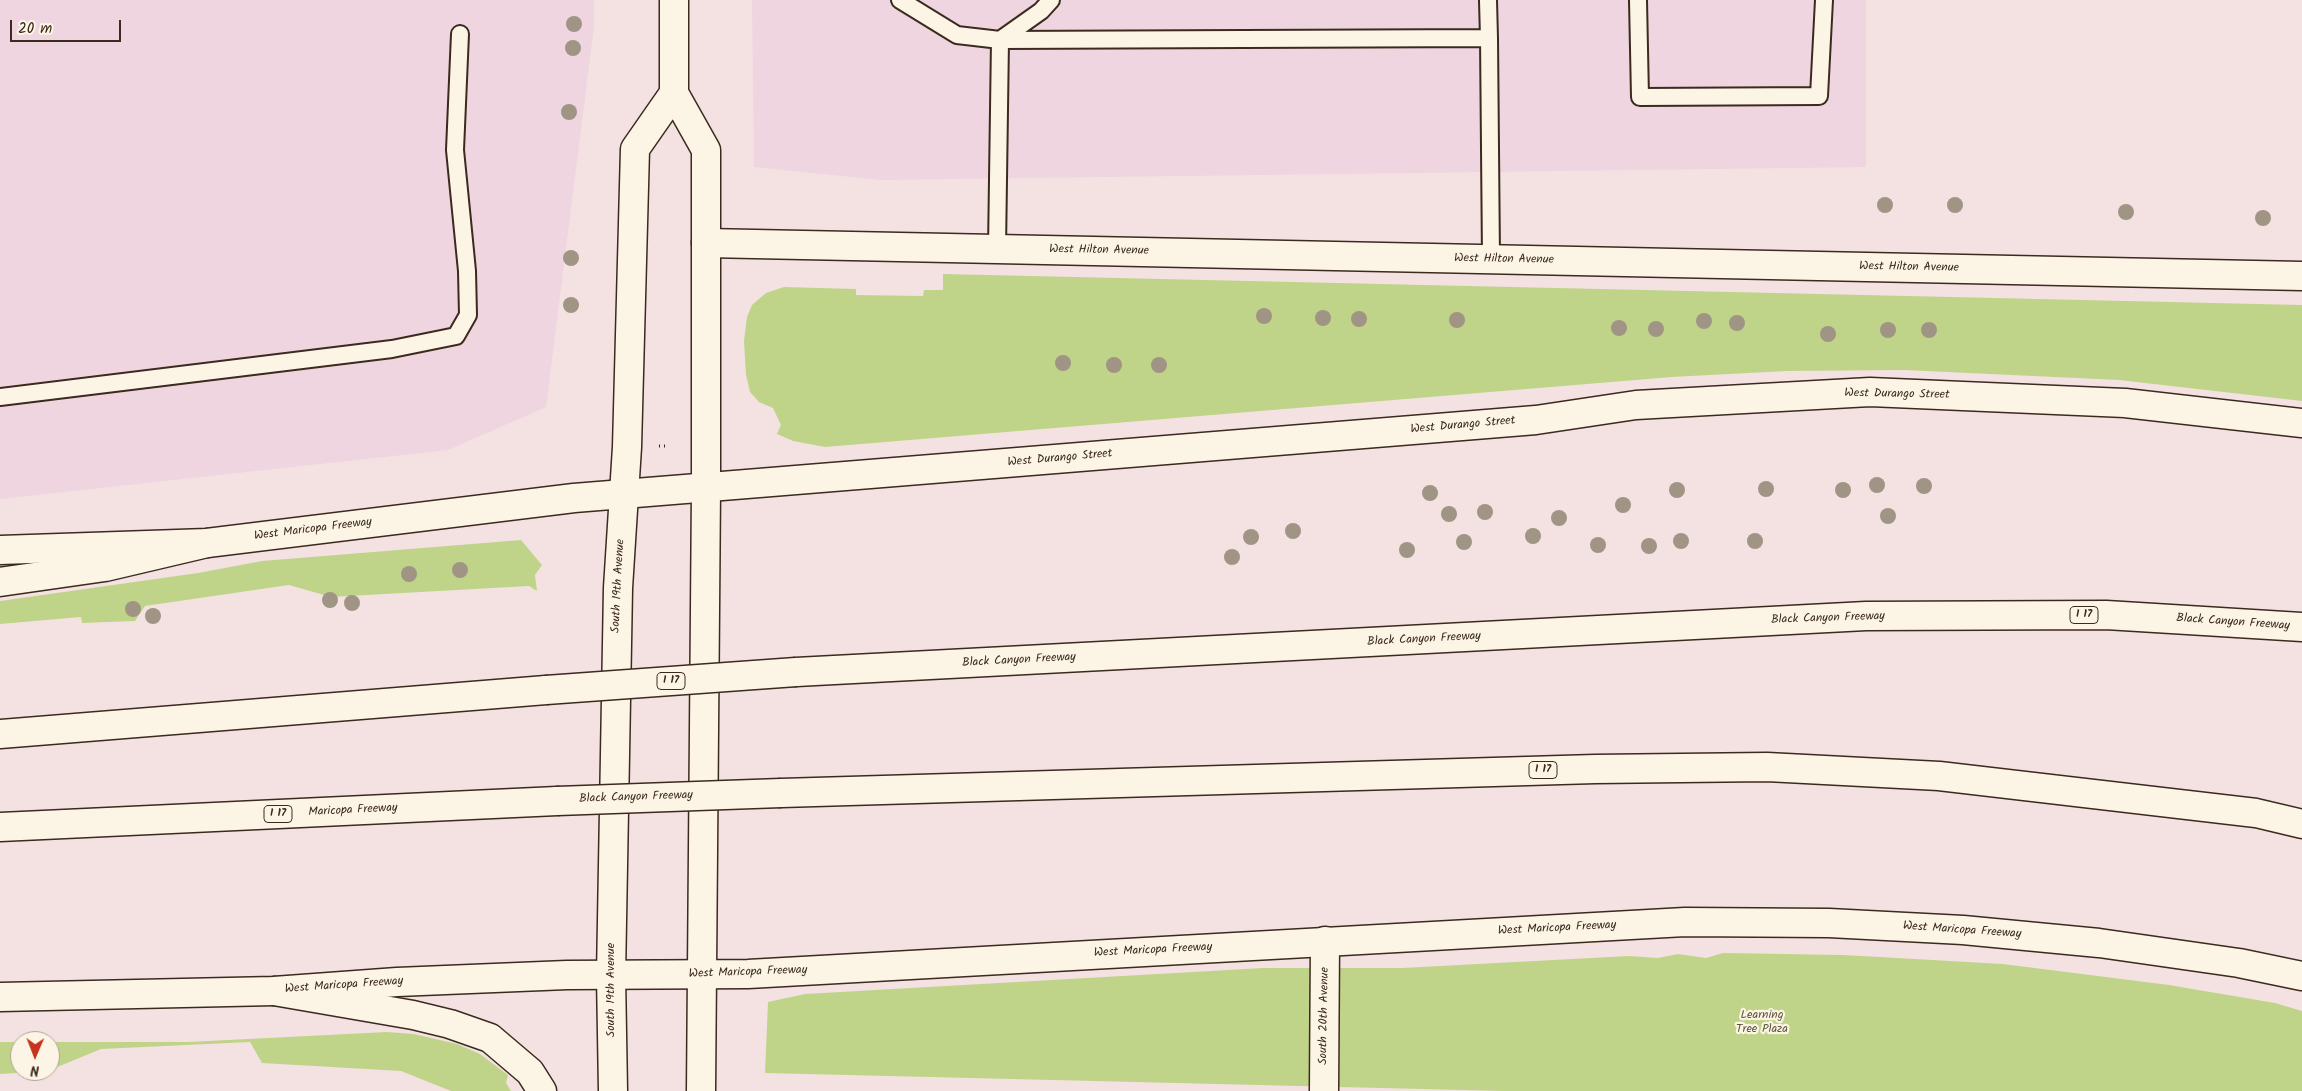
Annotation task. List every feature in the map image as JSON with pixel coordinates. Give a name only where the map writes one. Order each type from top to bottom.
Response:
[{"type":"main road","points":[[674,0],[674,92],[706,150],[706,488],[701,1091]]},
{"type":"main road","name":"South 19th Avenue","points":[[613,1091],[611,976],[618,588],[624,494],[635,149],[674,92]]},
{"type":"main road","name":"West Hilton Avenue","points":[[706,243],[2302,276]]},
{"type":"main road","name":"West Durango Street","points":[[624,494],[1526,421],[1636,405],[1870,392],[2125,403],[2302,423]]},
{"type":"main road","name":"West Maricopa Freeway","points":[[0,550],[207,543],[574,498],[624,494]]},
{"type":"main road","points":[[0,582],[105,566],[207,543]]},
{"type":"main road","name":"Black Canyon Freeway","points":[[0,734],[796,672],[1866,616],[2106,615],[2302,627]]},
{"type":"main road","name":"Black Canyon Freeway","points":[[557,802],[780,793],[1585,769],[1767,767],[1939,776],[2256,813],[2302,824]]},
{"type":"main road","name":"Maricopa Freeway","points":[[0,828],[557,802]]},
{"type":"main road","name":"West Maricopa Freeway","points":[[0,997],[274,991],[397,982],[748,974],[1684,922],[1829,923],[1963,930],[2099,942],[2239,963],[2302,976]]},
{"type":"main road","name":"South 20th Avenue","points":[[1324,1091],[1325,942]]},
{"type":"main road","points":[[274,991],[450,1024],[490,1038],[530,1072],[542,1091]]},
{"type":"lane","points":[[900,0],[957,35],[1000,40],[1489,38]]},
{"type":"lane","points":[[1000,40],[1041,12],[1051,0]]},
{"type":"lane","points":[[1488,0],[1491,259]]},
{"type":"lane","points":[[1638,0],[1640,97],[1819,96],[1824,0]]},
{"type":"lane","points":[[0,396],[392,349],[456,336],[468,315],[467,271],[455,150],[460,34]]},
{"type":"lane","points":[[996,249],[1000,40]]},
{"type":"shaded area","points":[[0,0],[594,0],[594,26],[546,407],[448,450],[0,499]]},
{"type":"shaded area","points":[[752,0],[1866,0],[1866,167],[880,180],[754,167]]},
{"type":"green space","points":[[943,274],[2302,305],[2302,401],[2119,380],[1904,370],[1787,371],[1672,377],[825,447],[793,441],[777,434],[781,425],[773,408],[759,402],[750,392],[746,375],[744,341],[747,317],[752,305],[766,293],[784,287],[856,289],[856,295],[923,296],[924,290],[943,290]]},
{"type":"green space","points":[[521,540],[542,565],[535,575],[537,591],[529,586],[331,597],[289,585],[145,606],[135,621],[82,623],[81,617],[0,624],[0,601],[198,573],[262,561]]},
{"type":"green space","name":"Learning Tree Plaza","points":[[1723,953],[1844,955],[2003,964],[2169,985],[2275,1003],[2302,1011],[2302,1091],[1504,1091],[765,1073],[768,1002],[805,994],[1263,968],[1402,968],[1629,956],[1658,958],[1678,954],[1706,958]]},
{"type":"green space","points":[[387,1032],[414,1034],[457,1044],[480,1054],[508,1075],[506,1083],[511,1091],[451,1091],[401,1071],[262,1063],[250,1042],[101,1049],[60,1066],[60,1042],[188,1042]]},
{"type":"green space","points":[[0,1042],[10,1042],[10,1073],[0,1074]]}]
